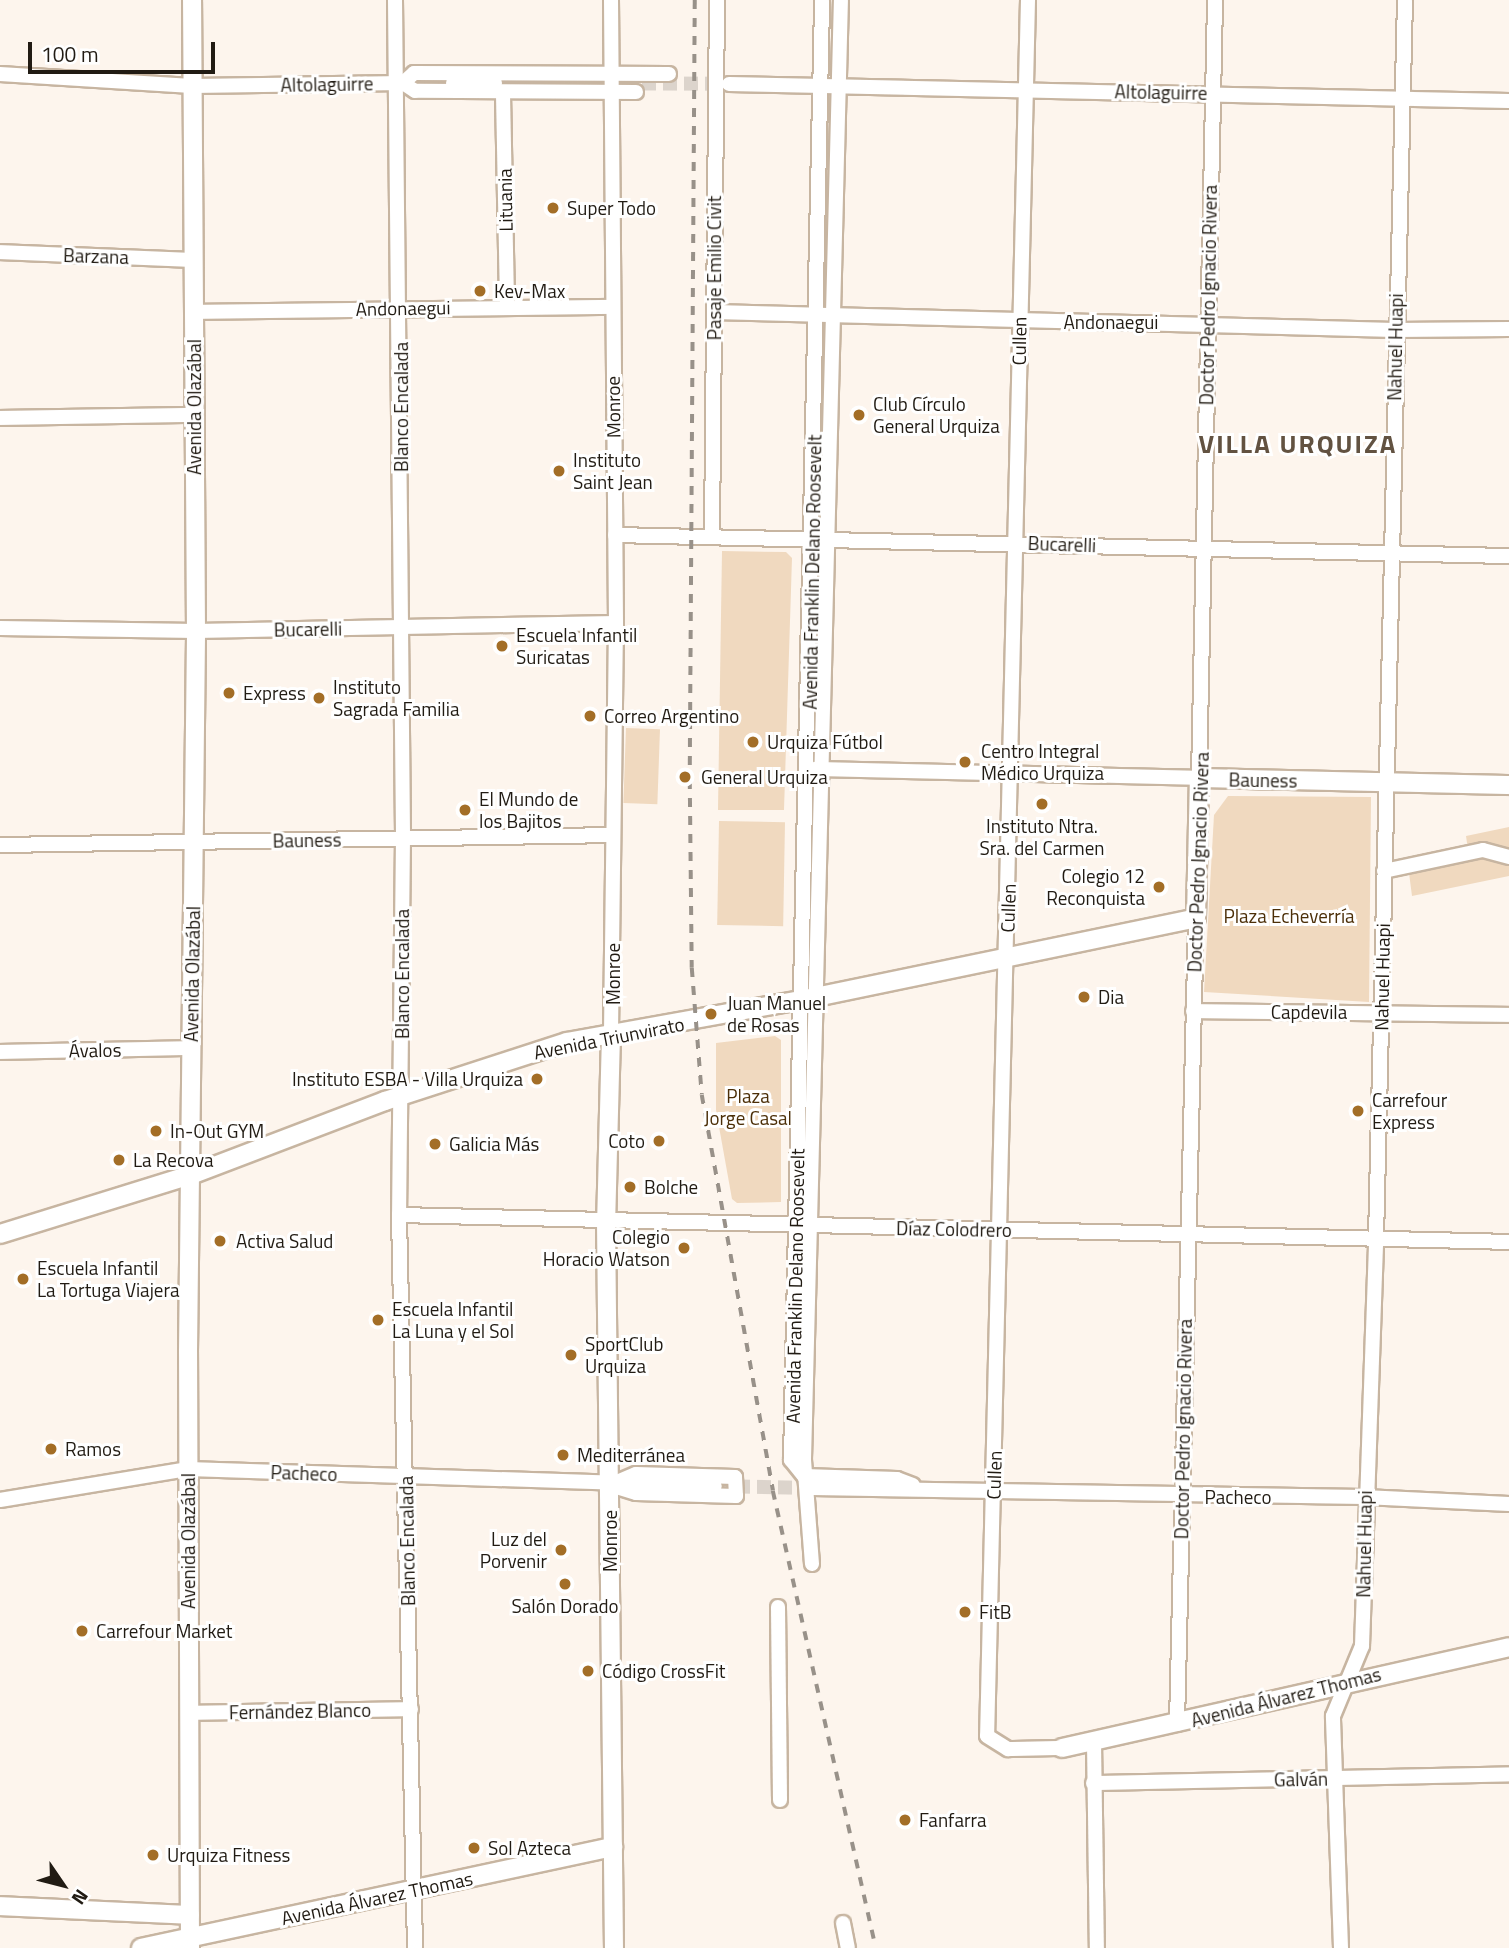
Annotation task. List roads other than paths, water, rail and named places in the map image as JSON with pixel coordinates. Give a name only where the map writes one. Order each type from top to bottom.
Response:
[{"type":"main road","name":"Avenida Olazábal","points":[[190,1944],[188,1469],[196,631],[192,0]]},
{"type":"main road","name":"Bauness","points":[[1199,778],[1509,785]]},
{"type":"main road","name":"Doctor Pedro Ignacio Rivera","points":[[1196,918],[1199,778]]},
{"type":"main road","name":"Avenida Triunvirato","points":[[0,1234],[191,1175],[402,1096],[556,1046],[809,998],[1196,918]]},
{"type":"main road","name":"Monroe","points":[[611,1035],[606,1222],[614,1948]]},
{"type":"main road","name":"Avenida Álvarez Thomas","points":[[1062,1748],[1509,1647]]},
{"type":"main road","name":"Avenida Álvarez Thomas","points":[[141,1948],[190,1944],[414,1890],[613,1847]]},
{"type":"main road","points":[[0,1906],[190,1915]]},
{"type":"street","name":"Blanco Encalada","points":[[395,0],[401,308],[403,837],[399,1215],[415,1948]]},
{"type":"street","name":"Monroe","points":[[611,0],[616,624],[611,1035]]},
{"type":"street","name":"Pasaje Emilio Civit","points":[[712,537],[717,0]]},
{"type":"street","name":"Avenida Franklin Delano Roosevelt","points":[[815,769],[812,538],[817,311],[817,85],[822,0]]},
{"type":"street","name":"Avenida Franklin Delano Roosevelt","points":[[812,1564],[807,1487],[804,1226],[815,769],[827,537],[841,0]]},
{"type":"street","name":"Cullen","points":[[1028,0],[1002,1230],[987,1735],[1008,1749],[1044,1745],[1062,1748]]},
{"type":"street","name":"Doctor Pedro Ignacio Rivera","points":[[1199,778],[1214,0]]},
{"type":"street","name":"Nahuel Huapi","points":[[1341,1948],[1333,1778],[1333,1716],[1362,1646],[1364,1497],[1377,1239],[1393,553],[1395,330],[1405,0]]},
{"type":"street","name":"Altolaguirre","points":[[398,83],[414,73],[669,74]]},
{"type":"street","name":"Altolaguirre","points":[[0,74],[192,86],[398,83],[415,91],[499,88],[636,92]]},
{"type":"street","name":"Altolaguirre","points":[[716,75],[805,77],[817,85]]},
{"type":"street","name":"Altolaguirre","points":[[729,84],[1212,92],[1509,101]]},
{"type":"street","name":"Altolaguirre","points":[[716,92],[804,92],[817,85]]},
{"type":"street","name":"Lituania","points":[[499,88],[507,306]]},
{"type":"street","name":"Barzana","points":[[0,252],[192,260]]},
{"type":"street","name":"Andonaegui","points":[[193,312],[507,306],[613,307]]},
{"type":"street","name":"Andonaegui","points":[[714,312],[817,311],[833,315],[1020,322],[1207,321],[1395,330],[1509,328]]},
{"type":"street","points":[[0,418],[193,415]]},
{"type":"street","name":"Bucarelli","points":[[615,535],[827,537],[1509,555]]},
{"type":"street","name":"Bucarelli","points":[[0,628],[196,631],[616,624]]},
{"type":"street","name":"Bauness","points":[[815,769],[1012,776],[1199,778]]},
{"type":"street","name":"Bauness","points":[[0,845],[613,835]]},
{"type":"street","points":[[1384,871],[1483,850],[1509,857]]},
{"type":"street","name":"Doctor Pedro Ignacio Rivera","points":[[1177,1724],[1196,918]]},
{"type":"street","name":"Capdevila","points":[[1194,1012],[1509,1015]]},
{"type":"street","name":"Ávalos","points":[[0,1052],[190,1048]]},
{"type":"street","name":"Díaz Colodrero","points":[[399,1215],[1509,1242]]},
{"type":"street","name":"Pacheco","points":[[0,1500],[188,1469],[610,1485],[715,1486]]},
{"type":"street","name":"Pacheco","points":[[636,1474],[735,1477],[736,1496],[636,1493],[610,1485],[636,1474]]},
{"type":"street","name":"Pacheco","points":[[807,1487],[897,1479],[925,1489],[993,1492],[1181,1497],[1364,1497],[1509,1504]]},
{"type":"street","name":"Pacheco","points":[[807,1487],[902,1499],[925,1489]]},
{"type":"street","points":[[778,1607],[780,1800]]},
{"type":"street","name":"Fernández Blanco","points":[[189,1713],[411,1709]]},
{"type":"street","points":[[1094,1742],[1097,1948]]},
{"type":"street","name":"Galván","points":[[1093,1783],[1509,1774]]},
{"type":"street","points":[[843,1923],[848,1948]]},
{"type":"tunnel","points":[[495,83],[728,84]]},
{"type":"tunnel","points":[[715,1486],[812,1488]]},
{"type":"railway","points":[[695,0],[690,780],[692,968],[702,1095],[773,1491],[876,1948]]},
{"type":"place","name":"Super Todo","points":[[553,208]]},
{"type":"place","name":"Kev-Max","points":[[480,291]]},
{"type":"place","name":"Club Círculo General Urquiza","points":[[859,415]]},
{"type":"place","name":"Instituto Saint Jean","points":[[559,471]]},
{"type":"place","name":"Escuela Infantil Suricatas","points":[[502,646]]},
{"type":"place","name":"Express","points":[[229,693]]},
{"type":"place","name":"Instituto Sagrada Familia","points":[[319,698]]},
{"type":"place","name":"Correo Argentino","points":[[590,716]]},
{"type":"place","name":"Urquiza Fútbol","points":[[753,742]]},
{"type":"place","name":"Centro Integral Médico Urquiza","points":[[965,762]]},
{"type":"place","name":"General Urquiza","points":[[685,777]]},
{"type":"place","name":"Instituto Ntra. Sra. del Carmen","points":[[1042,804]]},
{"type":"place","name":"El Mundo de los Bajitos","points":[[465,810]]},
{"type":"place","name":"Colegio 12 Reconquista","points":[[1159,887]]},
{"type":"place","name":"Dia","points":[[1084,997]]},
{"type":"place","name":"Juan Manuel de Rosas","points":[[711,1014]]},
{"type":"place","name":"Instituto ESBA - Villa Urquiza","points":[[537,1079]]},
{"type":"place","name":"Carrefour Express","points":[[1358,1111]]},
{"type":"place","name":"In-Out GYM","points":[[156,1131]]},
{"type":"place","name":"Coto","points":[[659,1141]]},
{"type":"place","name":"Galicia Más","points":[[435,1144]]},
{"type":"place","name":"La Recova","points":[[119,1160]]},
{"type":"place","name":"Bolche","points":[[630,1187]]},
{"type":"place","name":"Activa Salud","points":[[220,1241]]},
{"type":"place","name":"Colegio Horacio Watson","points":[[684,1248]]},
{"type":"place","name":"Escuela Infantil La Tortuga Viajera","points":[[23,1279]]},
{"type":"place","name":"Escuela Infantil La Luna y el Sol","points":[[378,1320]]},
{"type":"place","name":"SportClub Urquiza","points":[[571,1355]]},
{"type":"place","name":"Ramos","points":[[51,1449]]},
{"type":"place","name":"Mediterránea","points":[[563,1455]]},
{"type":"place","name":"Luz del Porvenir","points":[[561,1550]]},
{"type":"place","name":"Salón Dorado","points":[[565,1584]]},
{"type":"place","name":"FitB","points":[[965,1612]]},
{"type":"place","name":"Carrefour Market","points":[[82,1631]]},
{"type":"place","name":"Código CrossFit","points":[[588,1671]]},
{"type":"place","name":"Fanfarra","points":[[905,1820]]},
{"type":"place","name":"Sol Azteca","points":[[474,1848]]},
{"type":"place","name":"Urquiza Fitness","points":[[153,1855]]},
{"type":"district","name":"VILLA URQUIZA","points":[[1298,444]]},
{"type":"park label","name":"Plaza Echeverría","points":[[1289,916]]},
{"type":"park label","name":"Plaza Jorge Casal","points":[[748,1107]]}]
